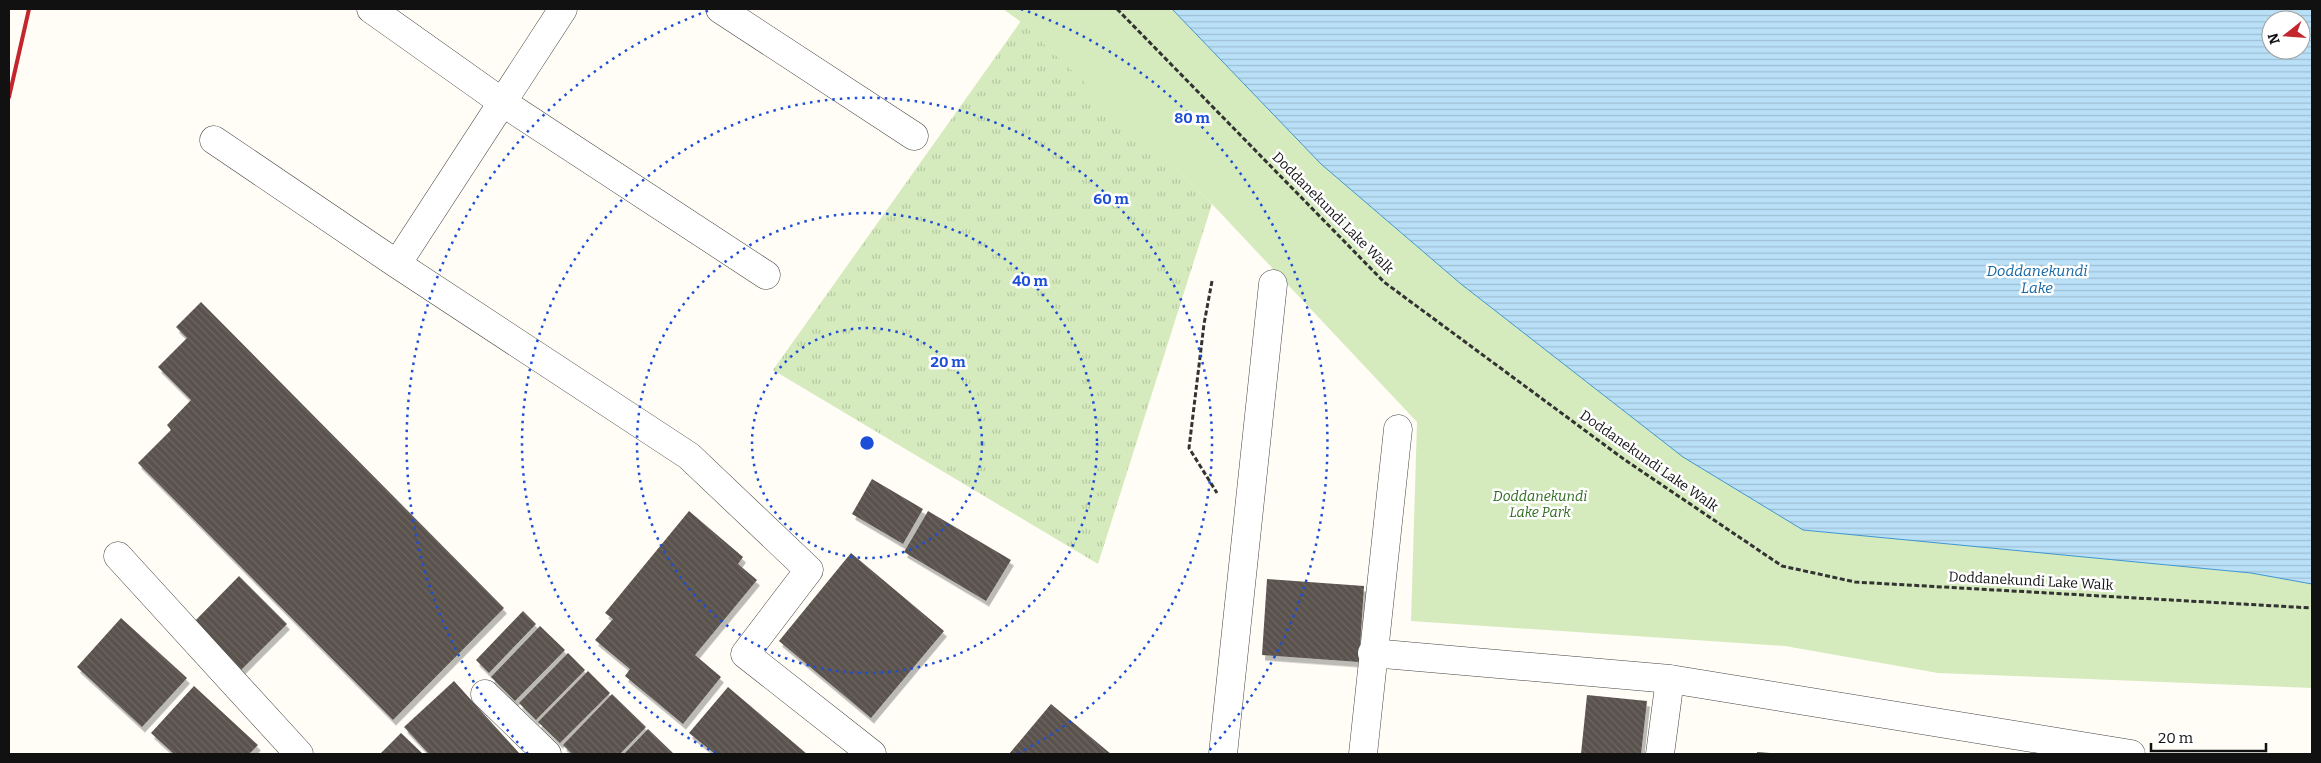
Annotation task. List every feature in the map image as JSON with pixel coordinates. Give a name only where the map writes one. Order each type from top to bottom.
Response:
[{"type":"street","points":[[370,9],[502,102],[766,275]]},
{"type":"street","points":[[396,264],[563,9]]},
{"type":"street","points":[[720,9],[914,136]]},
{"type":"street","points":[[214,140],[396,264],[689,456],[809,570],[745,654],[872,754]]},
{"type":"street","points":[[1223,754],[1273,284]]},
{"type":"street","points":[[1363,754],[1372,653],[1398,429]]},
{"type":"street","points":[[118,556],[299,754]]},
{"type":"street","points":[[1372,653],[1670,679],[2130,754]]},
{"type":"street","points":[[1660,754],[1670,679]]},
{"type":"street","points":[[485,694],[547,754]]},
{"type":"path","name":"Doddanekundi Lake Walk","points":[[1117,9],[1384,282],[1624,460],[1782,566],[1855,582],[2312,608]]},
{"type":"path","points":[[1212,281],[1204,324],[1189,448],[1210,485],[1247,535]]},
{"type":"green space","name":"Doddanekundi Lake Park","points":[[1003,9],[1172,9],[1321,164],[1461,284],[1683,457],[1803,530],[2251,573],[2312,584],[2312,688],[1938,673],[1785,646],[1411,621],[1417,422],[1212,204],[1021,22]]},
{"type":"green space","points":[[1021,21],[1212,204],[1098,564],[773,370]]},
{"type":"water","name":"Doddanekundi Lake","points":[[1172,9],[2312,9],[2312,584],[2251,573],[1803,530],[1683,457],[1461,284],[1321,164]]},
{"type":"building","points":[[201,302],[504,608],[393,720],[138,463],[171,430],[167,425],[191,400],[158,367],[187,338],[176,327]]},
{"type":"building","points":[[872,479],[923,509],[903,544],[852,514]]},
{"type":"building","points":[[689,511],[743,557],[738,564],[757,580],[695,655],[721,677],[683,724],[625,676],[630,669],[595,640],[613,619],[605,613]]},
{"type":"building","points":[[928,511],[1011,560],[986,601],[904,552]]},
{"type":"building","points":[[851,553],[944,631],[871,718],[779,641]]},
{"type":"building","points":[[239,576],[287,624],[241,670],[193,623]]},
{"type":"building","points":[[1267,579],[1364,586],[1359,662],[1262,655]]},
{"type":"building","points":[[523,611],[536,624],[489,673],[476,660]]},
{"type":"building","points":[[121,618],[187,678],[142,727],[77,667]]},
{"type":"building","points":[[540,626],[565,650],[515,701],[491,677]]},
{"type":"building","points":[[568,653],[585,670],[536,720],[519,703]]},
{"type":"building","points":[[588,671],[610,693],[560,743],[538,722]]},
{"type":"building","points":[[454,681],[520,754],[429,754],[404,727]]},
{"type":"building","points":[[194,686],[258,745],[249,754],[174,754],[151,733]]},
{"type":"building","points":[[728,687],[807,754],[715,754],[689,733]]},
{"type":"building","points":[[612,694],[646,727],[620,754],[572,754],[563,745]]},
{"type":"building","points":[[1587,695],[1647,701],[1641,754],[1581,754]]},
{"type":"building","points":[[1051,704],[1111,754],[1009,754]]},
{"type":"building","points":[[648,729],[674,754],[624,754]]},
{"type":"building","points":[[401,733],[423,754],[380,754]]},
{"type":"building","points":[[1757,752],[1770,753],[1770,754],[1757,754]]},
{"type":"railway","points":[[9,97],[29,9]]}]
